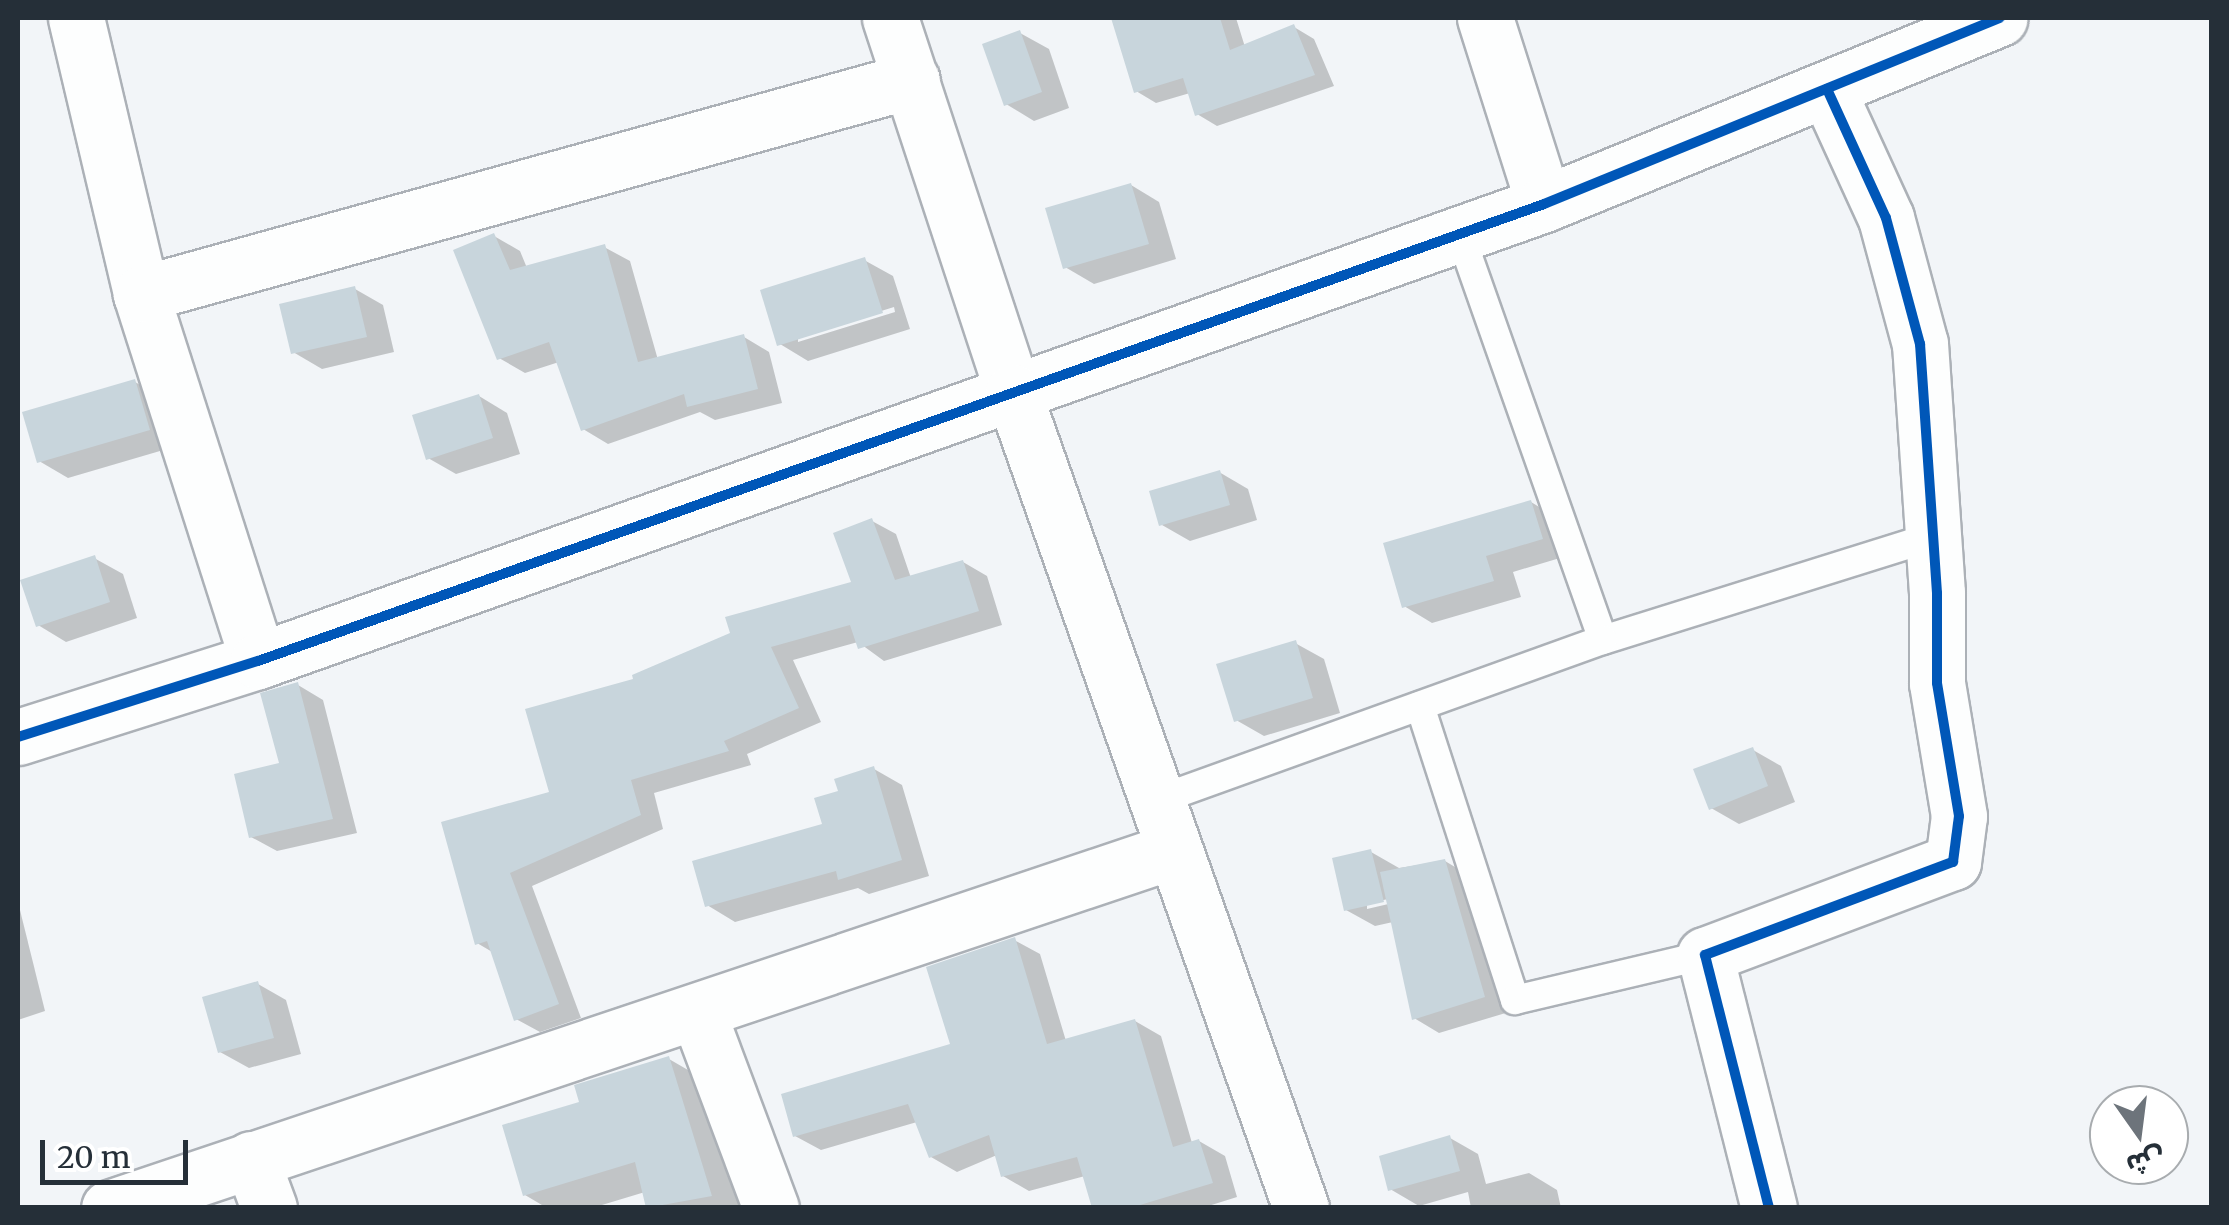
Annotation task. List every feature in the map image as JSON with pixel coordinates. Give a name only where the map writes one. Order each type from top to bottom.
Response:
[{"type":"street","points":[[76,18],[141,294],[258,661]]},
{"type":"street","points":[[890,18],[1013,392],[1301,1208]]},
{"type":"street","points":[[1485,18],[1544,204]]},
{"type":"street","points":[[18,737],[258,661],[1544,204],[2000,18]]},
{"type":"street","points":[[141,294],[912,80]]},
{"type":"street","points":[[1769,1208],[1705,955],[1953,862],[1958,816],[1937,684],[1934,536],[1920,344],[1886,218],[1827,89]]},
{"type":"street","points":[[108,1208],[260,1183],[1164,826]]},
{"type":"street","points":[[698,1013],[771,1208]]},
{"type":"lane","points":[[1460,234],[1603,640]]},
{"type":"lane","points":[[1164,826],[1420,706],[1603,640],[1934,536]]},
{"type":"lane","points":[[1420,706],[1516,1000],[1705,955]]},
{"type":"building","points":[[1111,18],[1220,18],[1230,50],[1294,24],[1315,75],[1195,116],[1183,78],[1134,93]]},
{"type":"building","points":[[1020,30],[1042,92],[1004,106],[982,44]]},
{"type":"building","points":[[1131,183],[1149,244],[1063,269],[1045,208]]},
{"type":"building","points":[[494,233],[510,270],[605,244],[638,362],[744,334],[758,389],[687,407],[684,394],[581,431],[549,342],[497,360],[453,250]]},
{"type":"building","points":[[865,257],[883,313],[777,346],[760,290]]},
{"type":"building","points":[[355,286],[367,337],[291,354],[279,304]]},
{"type":"building","points":[[135,379],[150,430],[37,463],[22,412]]},
{"type":"building","points":[[479,394],[493,438],[426,460],[412,415]]},
{"type":"building","points":[[1220,470],[1230,505],[1159,526],[1149,491]]},
{"type":"building","points":[[1531,500],[1543,539],[1486,556],[1494,581],[1402,608],[1383,543]]},
{"type":"building","points":[[872,518],[895,580],[963,560],[979,611],[858,649],[850,625],[771,647],[799,708],[724,741],[729,751],[631,780],[641,815],[510,873],[559,1004],[514,1021],[487,941],[475,945],[441,822],[549,792],[525,709],[633,679],[632,675],[730,633],[725,617],[851,582],[833,533]]},
{"type":"building","points":[[95,555],[110,602],[36,627],[20,580]]},
{"type":"building","points":[[1296,640],[1313,698],[1234,722],[1216,664]]},
{"type":"building","points":[[298,682],[333,819],[249,838],[234,774],[279,763],[260,693]]},
{"type":"building","points":[[1753,747],[1768,786],[1709,810],[1693,769]]},
{"type":"building","points":[[874,766],[902,860],[838,880],[836,871],[705,907],[692,861],[822,824],[814,798],[838,791],[834,779]]},
{"type":"building","points":[[1371,849],[1384,902],[1344,911],[1332,858]]},
{"type":"building","points":[[1445,859],[1485,997],[1412,1020],[1380,872]]},
{"type":"building","points":[[1015,937],[1047,1044],[1135,1019],[1173,1147],[1199,1139],[1213,1183],[1130,1208],[1092,1208],[1077,1157],[1001,1177],[989,1135],[929,1158],[908,1104],[793,1137],[781,1094],[950,1044],[926,967]]},
{"type":"building","points":[[258,981],[274,1038],[218,1053],[202,997]]},
{"type":"building","points":[[669,1056],[712,1196],[646,1208],[635,1162],[523,1196],[502,1125],[579,1102],[574,1085]]},
{"type":"building","points":[[1450,1135],[1460,1171],[1388,1191],[1379,1156]]},
{"type":"cycle path","points":[[18,737],[258,661],[1544,204],[2000,18]]},
{"type":"cycle path","points":[[1769,1208],[1705,955],[1953,862],[1959,816],[1937,683],[1937,593],[1920,344],[1886,218],[1827,89]]}]
